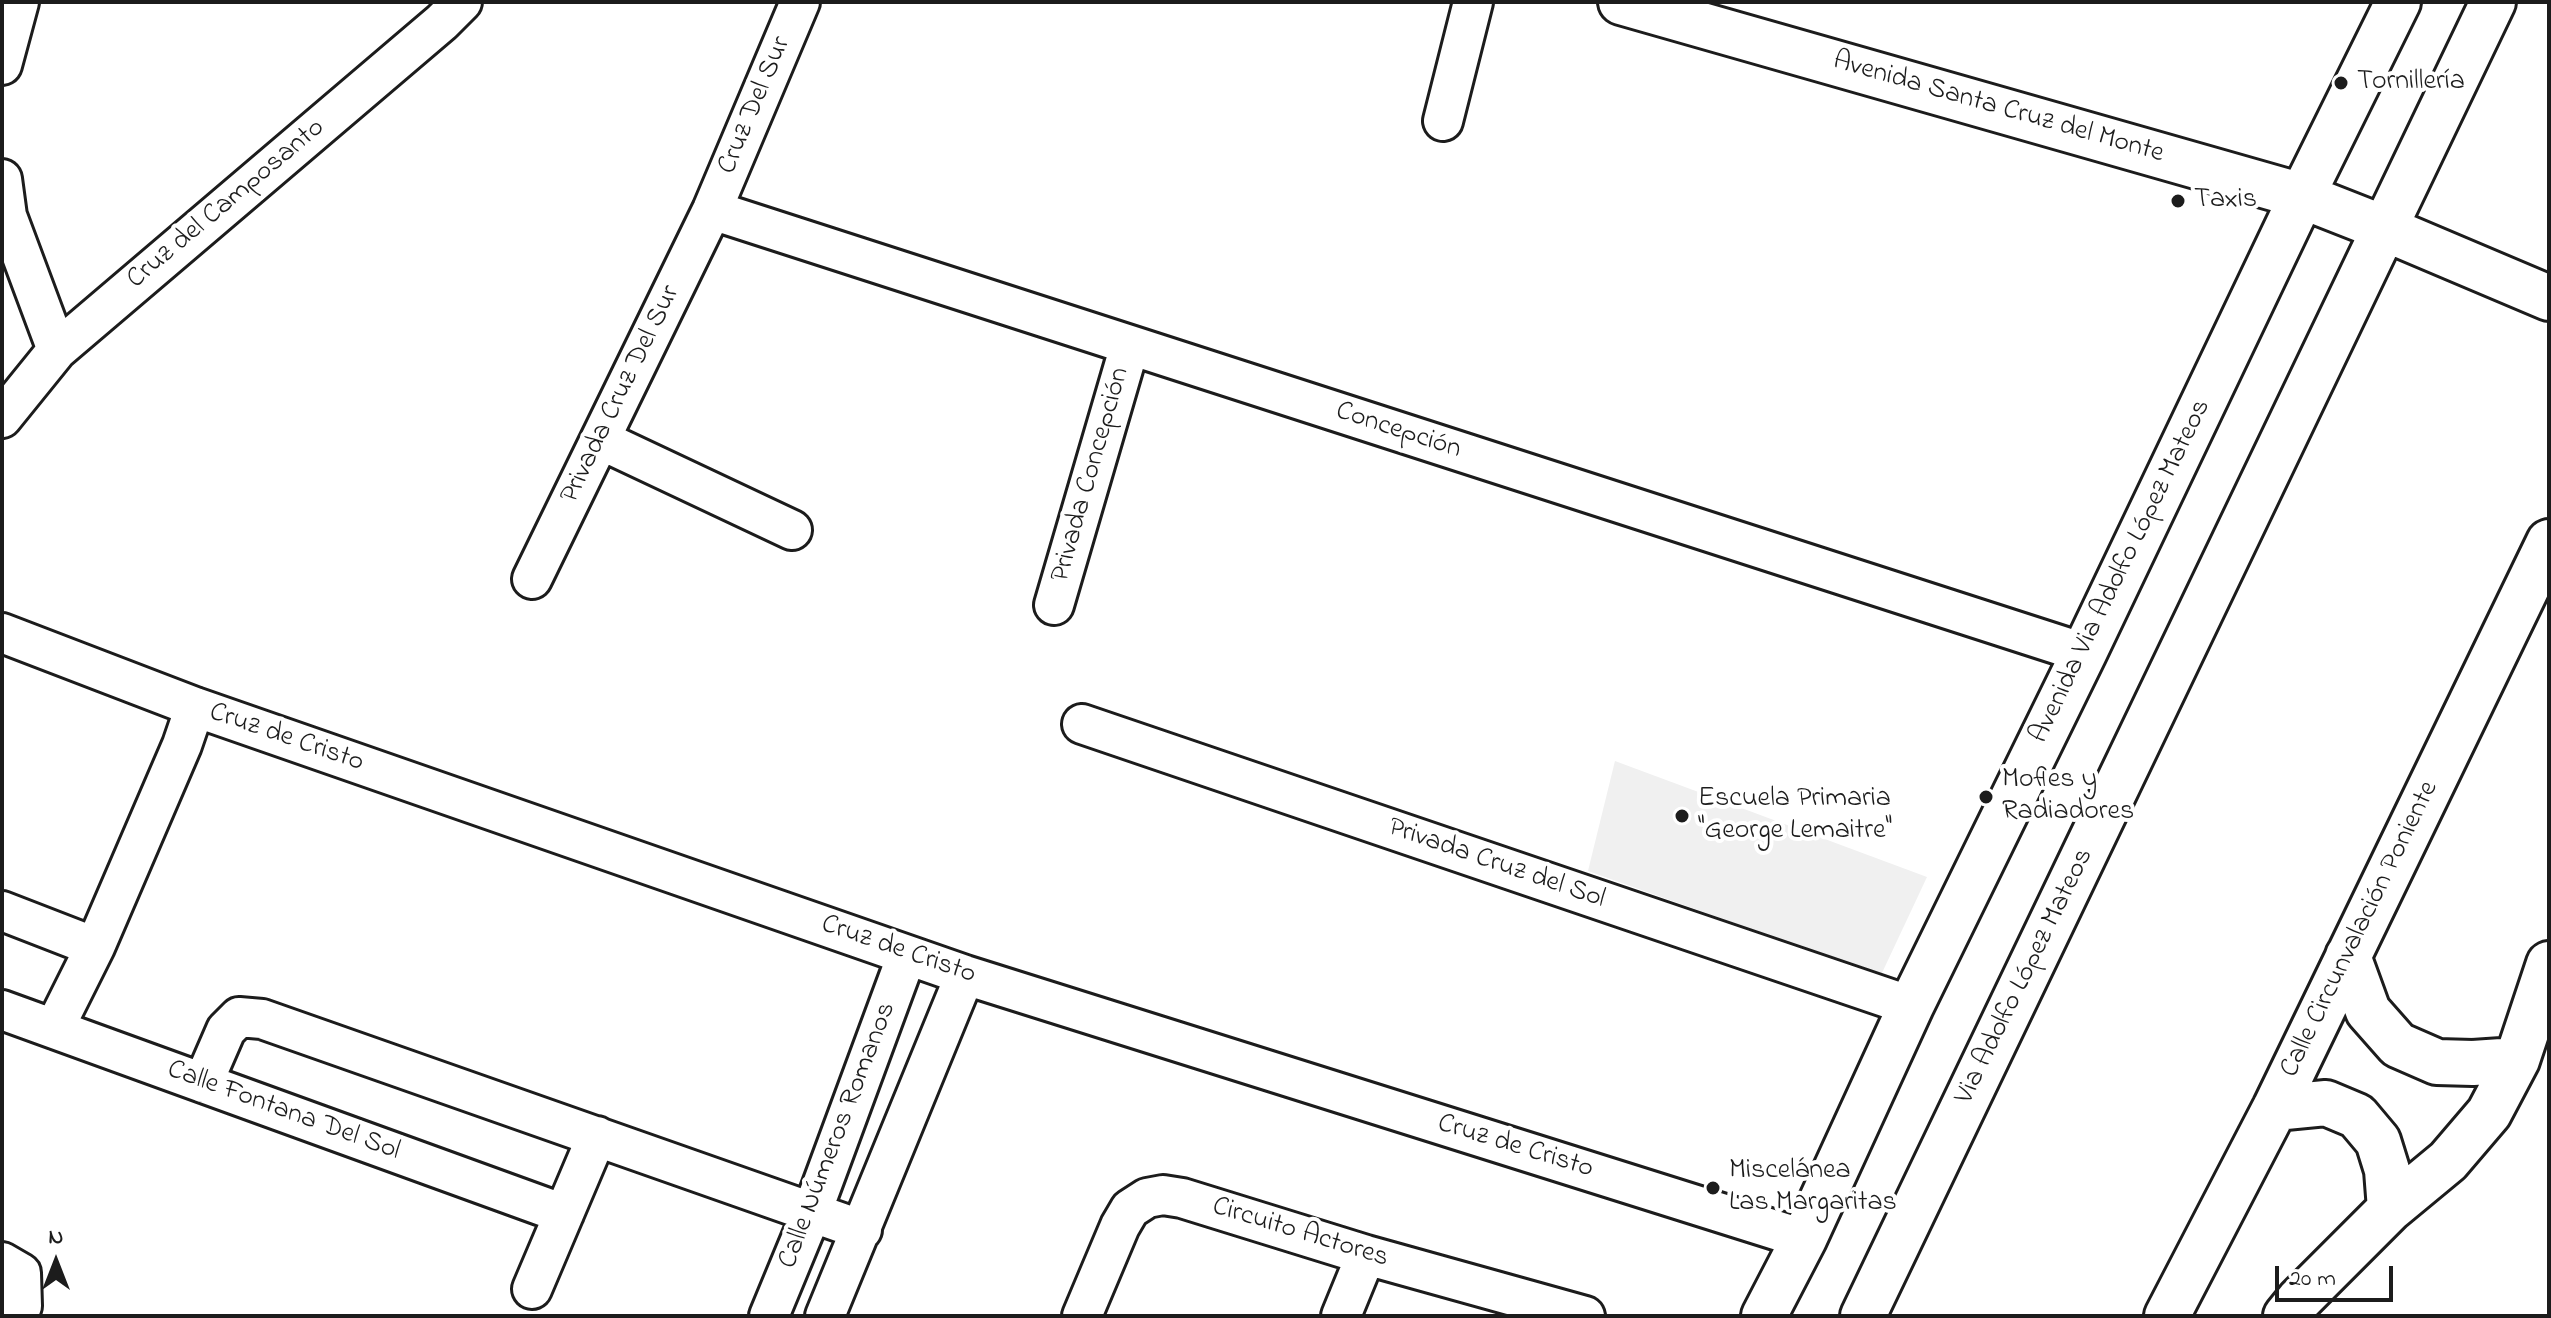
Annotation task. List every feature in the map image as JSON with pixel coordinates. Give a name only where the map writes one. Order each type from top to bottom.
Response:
[{"type":"main road","name":"Avenida Santa Cruz del Monte","points":[[1621,2],[2302,196],[2549,298]]},
{"type":"main road","name":"Avenida Via Adolfo López Mateos","points":[[1764,1316],[1804,1239],[1911,1006],[2398,2]]},
{"type":"main road","points":[[2386,229],[2493,2]]},
{"type":"main road","name":"Via Adolfo López Mateos","points":[[1863,1316],[2386,229]]},
{"type":"main road","name":"Calle Circunvalación Poniente","points":[[2167,1316],[2275,1108],[2549,542]]},
{"type":"main road","points":[[2348,956],[2368,1011],[2398,1045],[2437,1062],[2517,1060]]},
{"type":"main road","points":[[2286,1316],[2390,1209],[2448,1161],[2489,1113],[2517,1060],[2549,964]]},
{"type":"main road","points":[[2275,1108],[2326,1103],[2357,1116],[2378,1141],[2387,1170],[2390,1209]]},
{"type":"street","points":[[2,65],[19,2]]},
{"type":"street","name":"Cruz del Camposanto","points":[[2,418],[57,350],[462,2]]},
{"type":"street","name":"Cruz Del Sur","points":[[712,210],[800,2]]},
{"type":"street","points":[[1443,121],[1473,2]]},
{"type":"street","points":[[2,179],[7,216],[57,350]]},
{"type":"street","name":"Concepción","points":[[712,210],[2084,653]]},
{"type":"street","name":"Privada Cruz Del Sur","points":[[532,579],[712,210]]},
{"type":"street","name":"Privada Concepción","points":[[1054,605],[1130,345]]},
{"type":"street","points":[[601,440],[792,530]]},
{"type":"street","name":"Cruz de Cristo","points":[[2,633],[195,707],[965,975],[1804,1239]]},
{"type":"street","points":[[54,1029],[95,947],[182,745],[195,707]]},
{"type":"street","name":"Privada Cruz del Sol","points":[[1082,724],[1911,1006]]},
{"type":"street","points":[[2,911],[95,947]]},
{"type":"street","name":"Calle Números Romanos","points":[[769,1316],[812,1212],[907,955]]},
{"type":"street","name":"Calle Números Romanos","points":[[825,1316],[965,975]]},
{"type":"street","name":"Calle Fontana Del Sol","points":[[2,1010],[564,1214]]},
{"type":"street","points":[[203,1083],[226,1030],[239,1017],[262,1019],[862,1230]]},
{"type":"street","points":[[532,1289],[597,1136]]},
{"type":"street","name":"Circuito Actores","points":[[1082,1316],[1130,1209],[1147,1198],[1163,1195],[1585,1316]]},
{"type":"street","points":[[1341,1316],[1366,1255]]},
{"type":"street","points":[[11,1267],[22,1306],[18,1316]]},
{"type":"shaded area","name":"Escuela Primaria \"George Lemaitre\"","points":[[1615,761],[1927,877],[1881,975],[1588,871]]},
{"type":"place","name":"Tornillería","points":[[2341,83]]},
{"type":"place","name":"Taxis","points":[[2178,201]]},
{"type":"place","name":"Mofles y Radiadores","points":[[1986,797]]},
{"type":"place","name":"Escuela Primaria \"George Lemaitre\"","points":[[1682,816]]},
{"type":"place","name":"Miscelánea Las Margaritas","points":[[1713,1188]]}]
